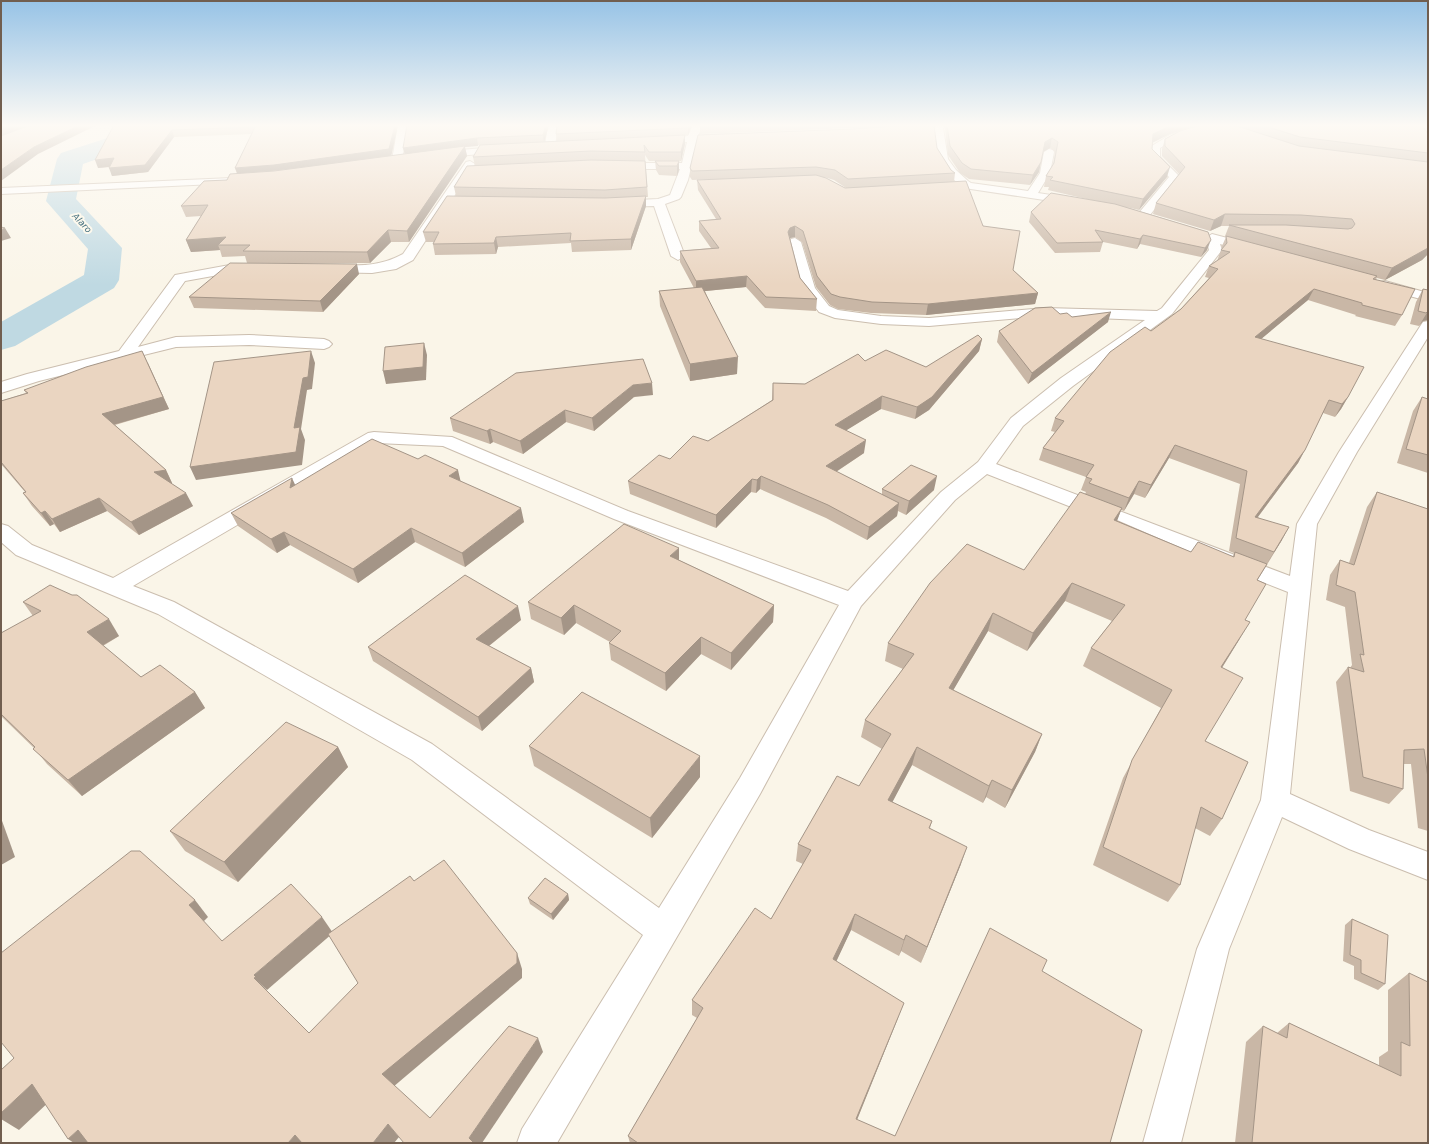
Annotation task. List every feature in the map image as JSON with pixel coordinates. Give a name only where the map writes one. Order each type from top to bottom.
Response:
[{"type":"street","points":[[313,270],[372,269],[391,266],[408,257],[461,178]]},
{"type":"street","points":[[606,204],[659,202],[675,196],[686,185],[686,178]]},
{"type":"street","points":[[958,178],[968,186]]},
{"type":"street","points":[[1032,194],[1042,178]]},
{"type":"street","points":[[1142,217],[1174,178]]},
{"type":"street","points":[[1,191],[242,180]]},
{"type":"street","points":[[953,187],[968,186],[1032,194],[1092,205]]},
{"type":"street","points":[[446,201],[461,202]]},
{"type":"street","points":[[659,202],[678,256]]},
{"type":"street","points":[[1128,213],[1157,221]]},
{"type":"street","points":[[536,1143],[750,786],[852,601],[948,496],[985,466],[1017,422],[1067,382],[1168,311],[1216,250],[1213,234],[1272,255]]},
{"type":"street","points":[[795,242],[808,289],[824,309],[835,314],[882,320],[929,322],[1045,312],[1161,316]]},
{"type":"street","points":[[126,354],[180,278],[235,268],[267,269]]},
{"type":"street","points":[[1369,281],[1428,296]]},
{"type":"street","points":[[1162,1143],[1213,949],[1275,800],[1307,524],[1348,452],[1425,336]]},
{"type":"street","points":[[1,388],[33,376],[176,342],[249,340],[324,344]]},
{"type":"street","points":[[114,587],[374,437],[446,441],[621,515],[852,601]]},
{"type":"street","points":[[985,466],[1300,588]]},
{"type":"street","points":[[1,531],[24,550],[166,608],[422,752],[663,930]]},
{"type":"street","points":[[1275,800],[1359,840],[1428,866]]},
{"type":"building","points":[[228,178],[443,178],[407,231],[388,230],[367,252],[243,251],[250,245],[218,245],[226,237],[186,240],[208,205],[181,206],[204,181],[227,180]]},
{"type":"building","points":[[459,178],[646,178],[647,187],[605,190],[454,187]]},
{"type":"building","points":[[827,178],[845,188],[966,181],[983,226],[1020,231],[1013,270],[1038,293],[928,304],[872,302],[840,297],[831,294],[817,276],[803,231],[795,226],[790,228],[788,232],[800,278],[817,299],[766,297],[747,276],[696,281],[680,251],[719,248],[699,221],[721,219],[697,180]]},
{"type":"building","points":[[1052,178],[1160,178],[1143,199],[1050,180]]},
{"type":"building","points":[[1176,178],[1428,178],[1428,248],[1392,268],[1229,225],[1286,225],[1348,229],[1352,228],[1355,224],[1352,219],[1301,215],[1225,214],[1214,220],[1156,203]]},
{"type":"building","points":[[1051,193],[1115,204],[1208,232],[1211,240],[1205,248],[1143,235],[1140,239],[1095,230],[1103,242],[1057,243],[1031,212]]},
{"type":"building","points":[[447,196],[605,198],[646,196],[631,239],[570,241],[571,233],[496,237],[494,243],[433,244],[439,232],[423,232]]},
{"type":"building","points":[[1226,236],[1377,276],[1373,279],[1415,289],[1402,315],[1362,305],[1362,303],[1314,289],[1255,337],[1364,367],[1348,397],[1342,404],[1329,400],[1305,450],[1255,517],[1289,527],[1274,552],[1236,538],[1247,471],[1175,445],[1151,485],[1139,481],[1129,498],[1089,483],[1092,479],[1086,477],[1094,465],[1043,448],[1064,421],[1055,418],[1110,352],[1145,327],[1151,331],[1181,309],[1218,269],[1209,266],[1230,252],[1221,250],[1227,243]]},
{"type":"building","points":[[230,263],[357,264],[320,301],[189,297]]},
{"type":"building","points":[[702,287],[738,357],[690,364],[659,291]]},
{"type":"building","points":[[1423,289],[1428,290],[1428,311],[1426,313],[1418,311]]},
{"type":"building","points":[[1052,307],[1060,314],[1067,313],[1072,317],[1111,312],[1032,373],[999,331],[1035,308]]},
{"type":"building","points":[[978,335],[982,339],[932,397],[917,407],[882,396],[835,425],[866,440],[826,466],[899,503],[869,527],[828,505],[761,476],[757,480],[752,479],[716,515],[628,481],[659,455],[670,459],[693,436],[708,441],[773,400],[773,383],[805,384],[858,354],[865,361],[886,350],[926,367]]},
{"type":"building","points":[[424,343],[423,367],[383,371],[385,347]]},
{"type":"building","points":[[142,351],[163,397],[102,414],[166,470],[154,472],[186,493],[131,522],[99,498],[52,519],[45,511],[41,513],[23,493],[26,492],[1,462],[1,401],[28,393],[24,390],[86,367]]},
{"type":"building","points":[[311,351],[308,377],[303,378],[294,428],[300,427],[296,452],[190,467],[214,362]]},
{"type":"building","points":[[643,359],[652,383],[633,385],[592,418],[565,410],[520,441],[490,429],[487,431],[450,418],[516,373]]},
{"type":"building","points":[[1422,397],[1428,399],[1428,455],[1406,449]]},
{"type":"building","points":[[372,439],[418,459],[425,455],[458,470],[449,476],[521,508],[462,553],[411,528],[353,569],[284,532],[271,539],[231,513],[292,478],[290,488]]},
{"type":"building","points":[[911,465],[937,476],[909,501],[882,489]]},
{"type":"building","points":[[1080,492],[1122,508],[1114,520],[1191,552],[1198,542],[1234,557],[1235,552],[1267,564],[1257,580],[1266,584],[1245,620],[1250,622],[1221,667],[1243,678],[1205,741],[1248,762],[1222,819],[1201,807],[1180,885],[1103,847],[1132,760],[1172,690],[1091,648],[1125,605],[1072,583],[1033,633],[993,613],[949,688],[1042,734],[1012,790],[992,780],[989,786],[917,747],[888,800],[932,821],[929,828],[967,847],[927,947],[906,935],[904,940],[855,914],[833,959],[904,1003],[856,1119],[895,1136],[990,928],[1047,960],[1042,971],[1142,1030],[1110,1143],[638,1143],[628,1136],[703,1008],[692,1000],[755,908],[771,919],[811,850],[798,844],[837,776],[859,786],[891,734],[865,720],[914,654],[888,643],[930,583],[967,544],[1024,570]]},
{"type":"building","points":[[1377,492],[1428,509],[1428,778],[1424,749],[1404,750],[1403,789],[1363,777],[1348,667],[1364,672],[1360,654],[1364,655],[1355,592],[1336,585],[1340,560],[1354,565]]},
{"type":"building","points":[[624,524],[679,548],[670,556],[774,605],[731,653],[701,637],[665,673],[609,643],[621,631],[574,605],[561,618],[528,602]]},
{"type":"building","points":[[465,575],[518,606],[476,639],[531,668],[478,717],[368,647]]},
{"type":"building","points":[[50,585],[72,595],[77,595],[109,619],[87,632],[141,677],[160,665],[195,692],[68,780],[33,749],[35,747],[1,714],[1,633],[41,611],[23,602]]},
{"type":"building","points":[[582,692],[700,756],[650,818],[529,746]]},
{"type":"building","points":[[286,722],[338,747],[224,862],[170,831]]},
{"type":"building","points":[[131,851],[140,851],[195,900],[189,905],[222,941],[291,884],[322,917],[254,975],[256,977],[254,978],[309,1033],[358,983],[328,934],[410,876],[414,881],[444,860],[517,953],[517,963],[382,1074],[430,1118],[509,1026],[538,1038],[469,1138],[474,1143],[404,1143],[388,1124],[373,1143],[302,1143],[295,1135],[288,1143],[88,1143],[78,1130],[68,1139],[32,1084],[1,1113],[1,1070],[14,1058],[1,1042],[1,953]]},
{"type":"building","points":[[545,878],[568,894],[551,914],[528,898]]},
{"type":"building","points":[[1352,919],[1388,935],[1385,984],[1361,973],[1361,960],[1350,955]]},
{"type":"building","points":[[1409,973],[1428,982],[1428,1143],[1252,1143],[1263,1026],[1287,1038],[1289,1023],[1401,1076],[1401,1042],[1410,1046]]},
{"type":"waterway","name":"Alaro","points":[[1,338],[101,280],[105,248],[61,201],[66,178]]}]
